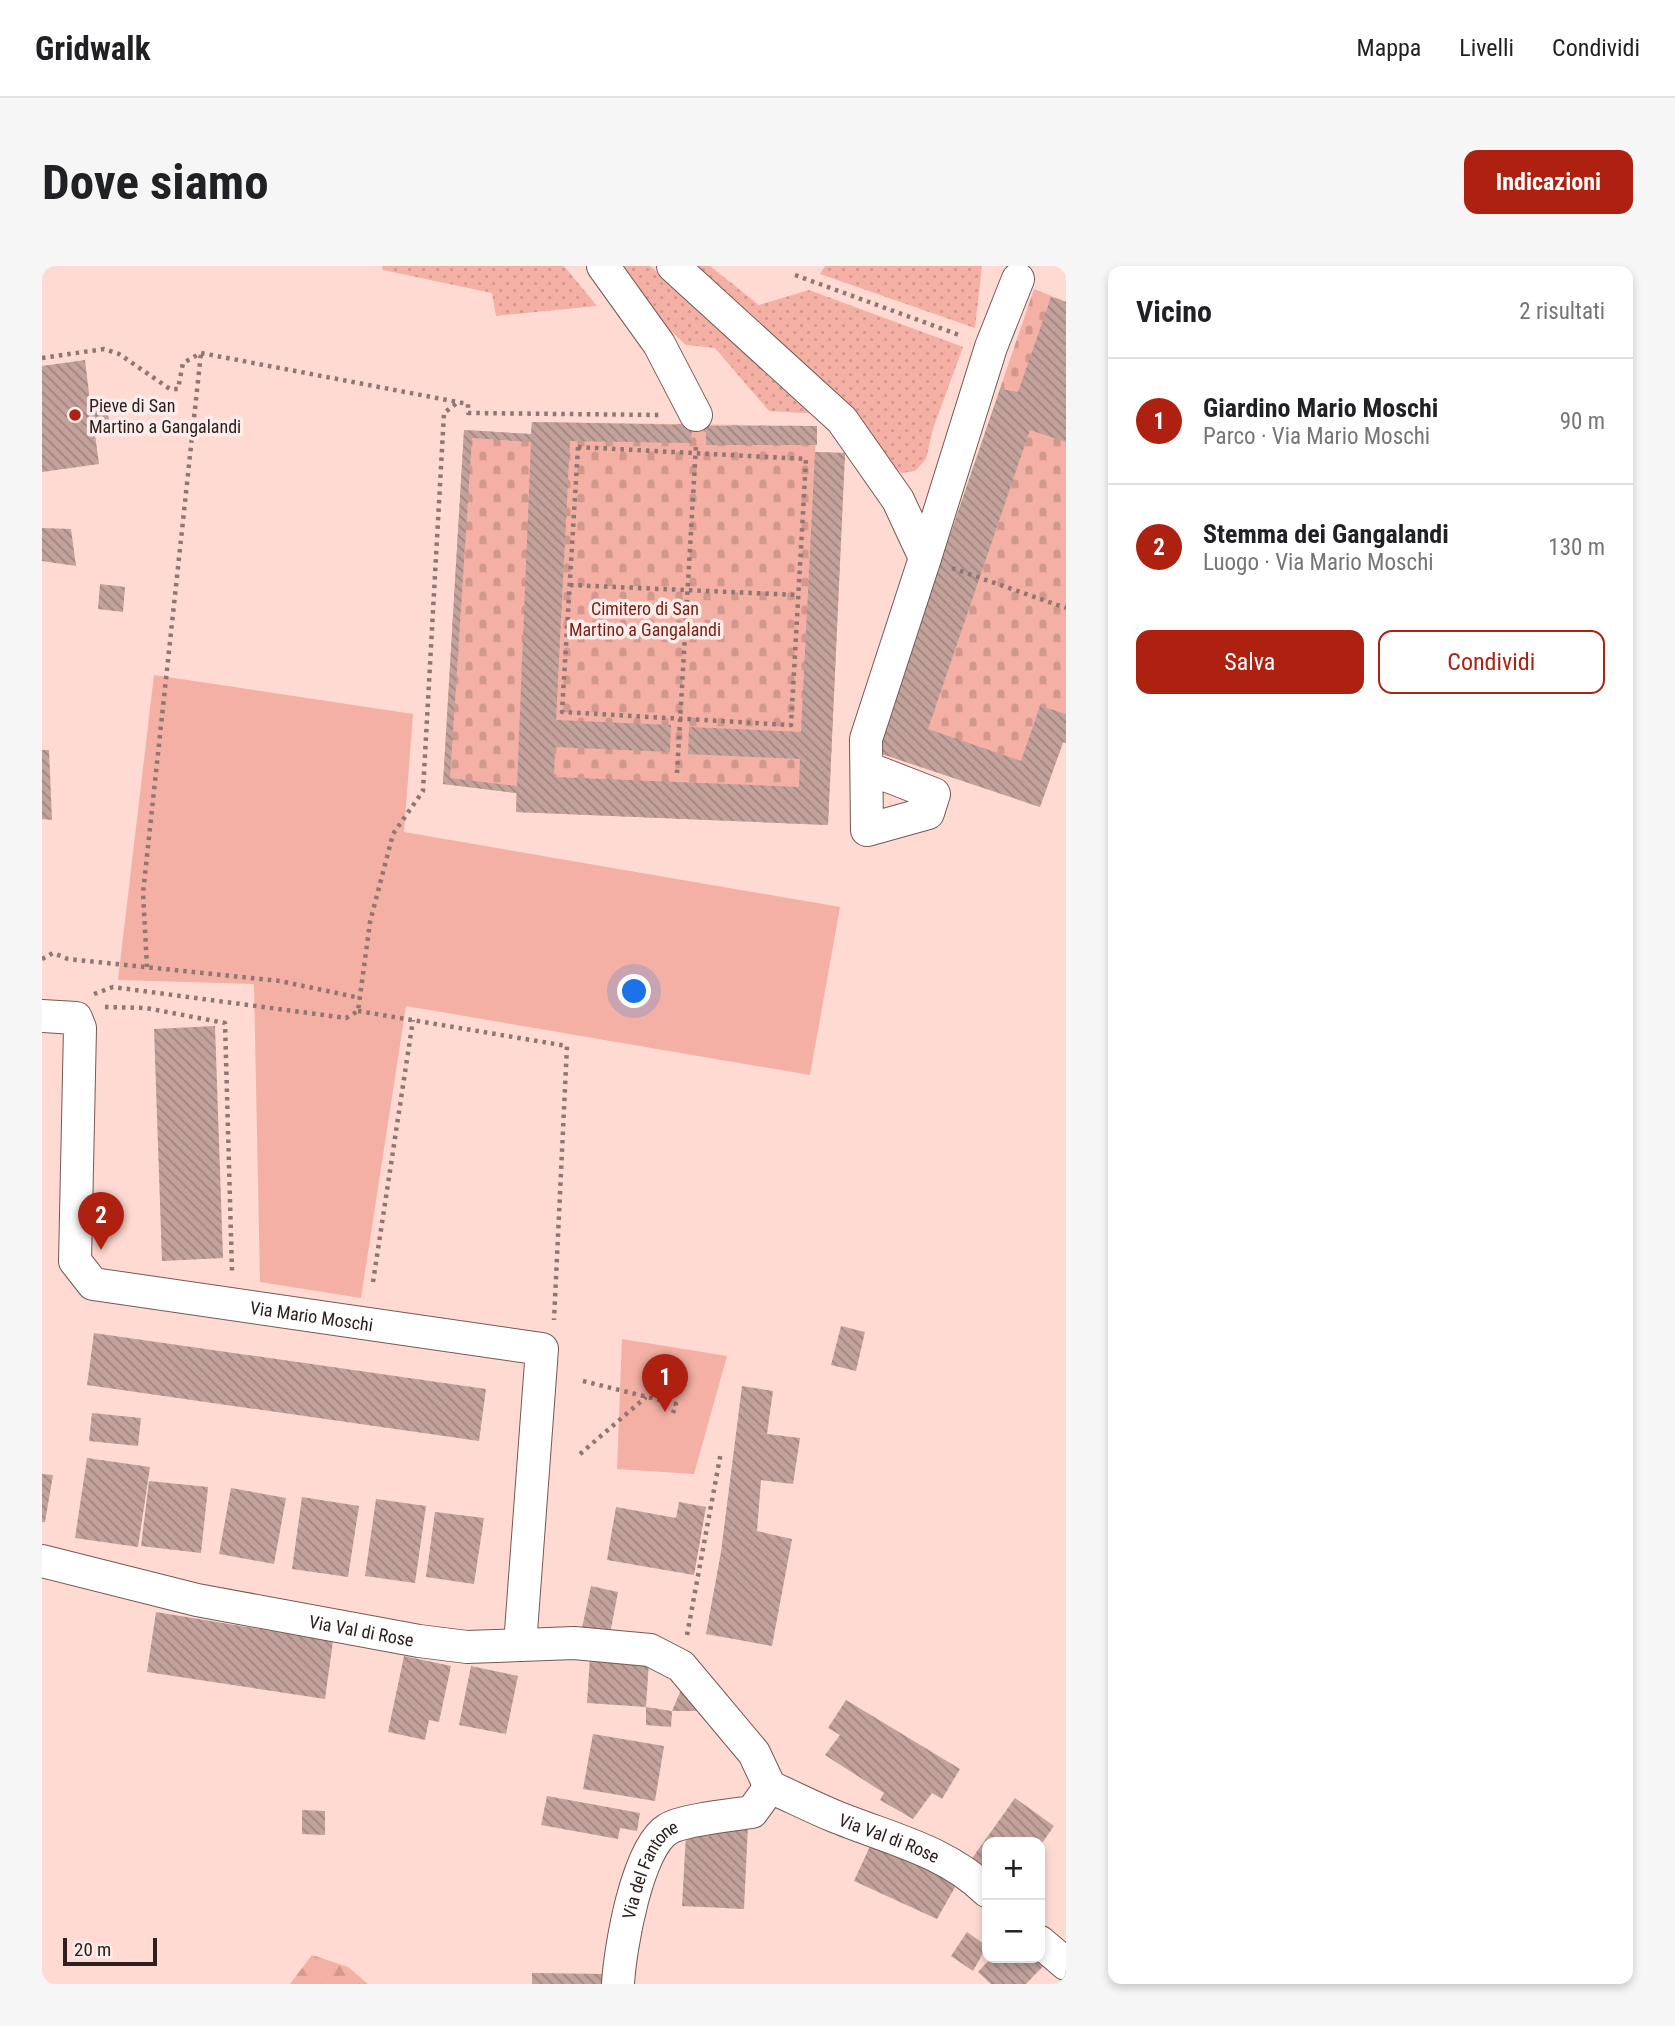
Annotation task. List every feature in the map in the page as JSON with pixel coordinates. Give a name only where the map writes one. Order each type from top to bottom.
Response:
[{"type":"street","points":[[603,266],[659,344],[696,415]]},
{"type":"street","points":[[673,266],[842,421],[898,500],[925,558]]},
{"type":"street","points":[[867,768],[866,739],[991,347],[1018,279]]},
{"type":"street","points":[[42,1016],[84,1013]]},
{"type":"street","name":"Via Mario Moschi","points":[[84,1013],[80,1028],[75,1261],[93,1284],[233,1304],[548,1335]]},
{"type":"street","points":[[520,1645],[548,1335]]},
{"type":"street","name":"Via Val di Rose","points":[[42,1561],[197,1600],[419,1641],[467,1647],[574,1643],[650,1650],[681,1666],[754,1753],[770,1787],[930,1853],[970,1874],[982,1886]]},
{"type":"street","name":"Via del Fantone","points":[[618,1984],[619,1964],[639,1882],[656,1837],[670,1827],[752,1812],[770,1787]]},
{"type":"street","points":[[1045,1946],[1066,1964]]},
{"type":"path","points":[[795,275],[991,347]]},
{"type":"path","points":[[42,358],[104,349],[119,354],[170,388],[178,389],[183,363],[201,353],[468,404],[468,413],[696,415],[677,773]]},
{"type":"path","points":[[147,967],[143,894],[201,353]]},
{"type":"path","points":[[358,1012],[370,922],[393,834],[423,791],[444,414],[458,402]]},
{"type":"path","points":[[578,447],[806,460],[790,725],[562,712],[570,585],[578,447]]},
{"type":"path","points":[[925,558],[1066,608]]},
{"type":"path","points":[[570,585],[798,595]]},
{"type":"path","points":[[42,959],[53,953],[68,959],[280,981],[360,998]]},
{"type":"path","points":[[84,1013],[95,992],[113,987],[346,1018],[358,1012],[567,1046],[548,1335]]},
{"type":"path","points":[[84,1013],[146,1007],[225,1023],[233,1304]]},
{"type":"path","points":[[373,1282],[413,1020]]},
{"type":"path","points":[[583,1381],[676,1404],[673,1413]]},
{"type":"path","points":[[580,1454],[647,1396]]},
{"type":"path","points":[[681,1666],[721,1452]]},
{"type":"green space","points":[[382,266],[564,266],[597,306],[496,316],[492,293],[383,270]]},
{"type":"green space","points":[[609,266],[650,266],[820,414],[769,411],[715,348],[686,345],[672,332],[664,332]]},
{"type":"green space","points":[[688,266],[710,266],[759,305],[809,290],[963,347],[933,429],[926,459],[915,471],[902,473],[888,465],[872,435],[842,404]]},
{"type":"green space","points":[[825,266],[982,266],[975,328],[820,274]]},
{"type":"green space","points":[[1034,289],[1066,302],[1066,743],[1063,743],[1040,807],[876,752]]},
{"type":"green space","name":"Cimitero di San Martino a Gangalandi","points":[[532,422],[817,426],[815,452],[845,453],[828,825],[516,812],[516,793],[443,784],[464,430],[531,434]]},
{"type":"green space","points":[[154,675],[413,714],[404,832],[840,907],[810,1075],[406,1006],[361,1298],[260,1282],[254,984],[118,980]]},
{"type":"green space","points":[[622,1339],[727,1356],[694,1474],[617,1469]]},
{"type":"green space","points":[[312,1955],[348,1967],[368,1984],[290,1984]]},
{"type":"building","points":[[1051,297],[1066,302],[1066,442],[1030,430],[928,729],[1021,761],[1040,706],[1066,714],[1066,743],[1063,742],[1040,807],[876,752],[1000,389],[1018,392]]},
{"type":"building","name":"Pieve di San Martino a Gangalandi","points":[[85,360],[90,401],[101,404],[107,410],[109,420],[105,429],[95,434],[99,464],[42,472],[42,366]]},
{"type":"building","points":[[532,422],[692,425],[691,443],[570,441],[556,720],[671,725],[670,752],[555,747],[554,777],[799,787],[800,759],[688,754],[689,727],[801,732],[815,452],[845,453],[828,825],[516,812],[517,793],[443,784],[464,430],[531,434]],"holes":[[[472,438],[531,442],[517,786],[450,778]]]},
{"type":"building","points":[[706,426],[817,426],[817,445],[706,445]]},
{"type":"building","points":[[42,528],[71,529],[76,566],[42,561]]},
{"type":"building","points":[[100,584],[125,587],[123,612],[98,609]]},
{"type":"building","points":[[42,750],[49,750],[52,820],[42,819]]},
{"type":"building","points":[[215,1026],[223,1258],[162,1261],[154,1029]]},
{"type":"building","points":[[841,1326],[865,1332],[856,1371],[831,1365]]},
{"type":"building","points":[[94,1333],[486,1389],[479,1441],[87,1385]]},
{"type":"building","points":[[742,1386],[773,1391],[767,1434],[800,1438],[793,1484],[761,1480],[757,1531],[792,1539],[772,1646],[706,1634],[721,1552]]},
{"type":"building","points":[[92,1413],[141,1418],[138,1446],[89,1441]]},
{"type":"building","points":[[87,1458],[150,1467],[138,1547],[75,1538]]},
{"type":"building","points":[[42,1474],[53,1475],[45,1522],[42,1522]]},
{"type":"building","points":[[149,1481],[208,1487],[201,1553],[141,1546]]},
{"type":"building","points":[[231,1488],[286,1498],[274,1564],[219,1554]]},
{"type":"building","points":[[302,1497],[359,1506],[348,1577],[292,1569]]},
{"type":"building","points":[[376,1499],[426,1506],[415,1583],[365,1576]]},
{"type":"building","points":[[679,1502],[706,1507],[694,1575],[607,1560],[616,1507],[676,1518]]},
{"type":"building","points":[[435,1512],[484,1518],[474,1584],[426,1577]]},
{"type":"building","points":[[591,1586],[618,1592],[610,1634],[582,1628]]},
{"type":"building","points":[[156,1612],[333,1641],[325,1699],[147,1672]]},
{"type":"building","points":[[404,1656],[451,1666],[439,1722],[429,1720],[425,1740],[388,1732]]},
{"type":"building","points":[[590,1657],[649,1661],[646,1707],[587,1703]]},
{"type":"building","points":[[471,1666],[518,1676],[506,1734],[459,1725]]},
{"type":"building","points":[[683,1685],[705,1711],[672,1711]]},
{"type":"building","points":[[846,1700],[960,1769],[942,1799],[932,1793],[913,1819],[880,1800],[884,1793],[825,1755],[840,1735],[828,1728]]},
{"type":"building","points":[[646,1707],[672,1711],[671,1727],[646,1725]]},
{"type":"building","points":[[593,1734],[664,1746],[655,1801],[583,1789]]},
{"type":"building","points":[[547,1796],[640,1813],[637,1831],[620,1828],[618,1839],[541,1825]]},
{"type":"building","points":[[1015,1798],[1054,1826],[1045,1839],[987,1837]]},
{"type":"building","points":[[302,1810],[325,1811],[325,1835],[302,1834]]},
{"type":"building","points":[[710,1823],[748,1825],[744,1909],[682,1906],[686,1834],[709,1836]]},
{"type":"building","points":[[876,1833],[963,1873],[937,1919],[854,1881]]},
{"type":"building","points":[[982,1844],[982,1874],[968,1864]]},
{"type":"building","points":[[967,1932],[982,1942],[982,1955],[973,1971],[951,1956]]},
{"type":"building","points":[[1045,1959],[1049,1960],[1026,1984],[991,1984],[978,1972],[986,1963],[1045,1963]]},
{"type":"building","points":[[532,1973],[607,1974],[607,1984],[532,1984]]},
{"type":"place","name":"Pieve di San Martino a Gangalandi","points":[[75,415]]},
{"type":"place","name":"Stemma dei Gangalandi","points":[[101,1250]]},
{"type":"place","name":"Giardino Mario Moschi","points":[[665,1412]]}]
